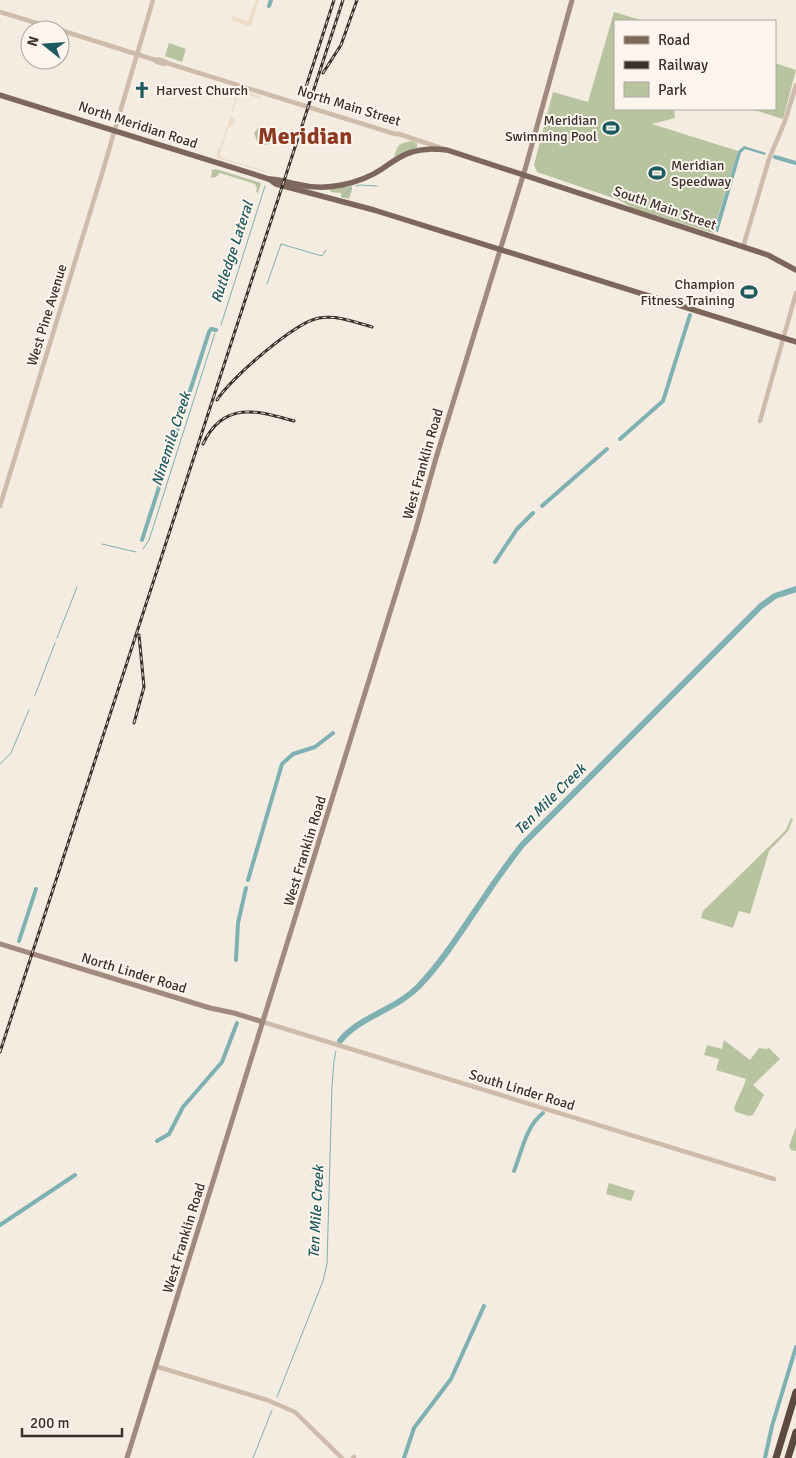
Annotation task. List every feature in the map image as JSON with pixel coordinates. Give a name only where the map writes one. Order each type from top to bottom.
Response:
[{"type":"highway","points":[[776,1458],[796,1392]]},
{"type":"highway","points":[[788,1458],[796,1432]]},
{"type":"highway","points":[[793,1458],[796,1445]]},
{"type":"main road","name":"West Franklin Road","points":[[127,1458],[383,637],[523,174],[572,0]]},
{"type":"main road","name":"North Meridian Road","points":[[0,95],[269,179],[317,187],[340,185],[356,181],[373,174],[401,156],[412,152],[430,149],[447,150]]},
{"type":"main road","name":"North Main Street","points":[[447,150],[523,174]]},
{"type":"main road","name":"South Main Street","points":[[523,174],[768,255],[796,270]]},
{"type":"main road","name":"North Meridian Road","points":[[269,179],[276,184],[349,203],[796,342]]},
{"type":"main road","name":"North Linder Road","points":[[0,944],[210,1008],[263,1022]]},
{"type":"street","name":"West Pine Avenue","points":[[0,506],[115,131],[153,0]]},
{"type":"street","name":"North Main Street","points":[[0,12],[27,20]]},
{"type":"street","name":"North Main Street","points":[[70,33],[157,62],[168,63],[447,150]]},
{"type":"street","points":[[743,247],[769,158],[785,121],[796,85]]},
{"type":"street","points":[[760,421],[796,293]]},
{"type":"street","name":"South Linder Road","points":[[263,1022],[774,1179]]},
{"type":"street","points":[[156,1366],[267,1400],[295,1412],[342,1458]]},
{"type":"green space","points":[[614,12],[641,20],[614,20],[614,110],[674,110],[675,118],[652,124],[738,151],[713,233],[633,208],[619,200],[537,172],[534,165],[553,92],[588,102]]},
{"type":"green space","points":[[169,43],[186,49],[182,62],[165,56]]},
{"type":"green space","points":[[776,63],[796,70],[783,119],[754,110],[776,110]]},
{"type":"green space","points":[[259,127],[277,133],[273,135],[270,144],[263,145],[257,141],[254,133]]},
{"type":"green space","points":[[411,141],[417,143],[417,148],[394,157],[400,145]]},
{"type":"green space","points":[[216,169],[261,183],[258,193],[256,192],[255,184],[220,173],[216,177],[211,178],[212,170]]},
{"type":"green space","points":[[352,186],[349,199],[341,197],[341,193],[331,192],[330,190]]},
{"type":"green space","points":[[791,818],[793,819],[788,831],[769,851],[750,914],[739,911],[733,928],[701,918],[703,911],[786,830]]},
{"type":"green space","points":[[724,1040],[750,1060],[759,1048],[769,1048],[780,1059],[753,1085],[764,1095],[753,1115],[749,1116],[736,1112],[734,1109],[746,1079],[716,1070],[719,1059],[704,1055],[707,1045],[722,1049]]},
{"type":"green space","points":[[796,1127],[796,1151],[791,1150],[789,1146]]},
{"type":"green space","points":[[609,1183],[635,1191],[631,1201],[606,1194]]},
{"type":"shaded area","points":[[256,0],[259,0],[251,25],[248,26],[232,20],[232,16],[248,21]]},
{"type":"shaded area","points":[[238,89],[260,96],[261,99],[242,93],[238,95],[233,112],[235,91]]},
{"type":"shaded area","points":[[231,116],[236,122],[228,128],[220,153],[222,158],[265,172],[217,158],[217,151]]},
{"type":"water","points":[[609,119],[617,130],[608,136],[604,131],[609,127],[606,122]]},
{"type":"water","points":[[744,146],[766,153],[765,155],[745,149],[741,153],[718,232],[714,231],[738,151]]},
{"type":"waterway","points":[[269,6],[271,0]]},
{"type":"waterway","points":[[775,157],[796,163]]},
{"type":"waterway","name":"Rutledge Lateral","points":[[221,325],[265,186]]},
{"type":"waterway","name":"Ninemile Creek","points":[[356,186],[377,186]]},
{"type":"waterway","name":"Ninemile Creek","points":[[343,197],[351,188]]},
{"type":"waterway","name":"Ninemile Creek","points":[[267,284],[281,244],[322,256],[326,250]]},
{"type":"waterway","points":[[620,439],[663,401],[690,315]]},
{"type":"waterway","name":"Rutledge Lateral","points":[[142,540],[209,332],[211,329],[216,330]]},
{"type":"waterway","name":"Ninemile Creek","points":[[143,549],[149,540],[215,333]]},
{"type":"waterway","points":[[542,506],[607,449]]},
{"type":"waterway","points":[[495,562],[517,529],[533,513]]},
{"type":"waterway","name":"Ninemile Creek","points":[[102,544],[136,552]]},
{"type":"waterway","name":"Ninemile Creek","points":[[57,638],[77,587]]},
{"type":"waterway","name":"Ten Mile Creek","points":[[340,1041],[367,1019],[399,1002],[418,987],[445,955],[522,845],[761,606],[775,596],[796,589]]},
{"type":"waterway","name":"Ninemile Creek","points":[[35,695],[55,643]]},
{"type":"waterway","name":"Ninemile Creek","points":[[0,764],[11,753],[29,710]]},
{"type":"waterway","points":[[248,880],[282,764],[293,754],[315,747],[333,733]]},
{"type":"waterway","points":[[236,960],[238,923],[246,888]]},
{"type":"waterway","name":"Rutledge Lateral","points":[[19,941],[36,889]]},
{"type":"waterway","points":[[157,1141],[169,1134],[183,1107],[222,1062],[237,1023]]},
{"type":"waterway","name":"Ten Mile Creek","points":[[277,1397],[323,1281],[327,1264],[332,1086],[336,1051]]},
{"type":"waterway","points":[[514,1171],[528,1132],[537,1118],[543,1113]]},
{"type":"waterway","points":[[0,1225],[75,1175]]},
{"type":"waterway","points":[[404,1458],[414,1428],[451,1379],[484,1306]]},
{"type":"waterway","points":[[765,1458],[772,1426],[796,1347]]},
{"type":"waterway","name":"Ten Mile Creek","points":[[253,1458],[272,1410]]},
{"type":"railway","points":[[304,93],[334,0]]},
{"type":"railway","points":[[0,1052],[343,0]]},
{"type":"railway","points":[[323,73],[341,45],[357,0]]},
{"type":"railway","points":[[217,400],[235,379],[264,353],[308,322],[319,318],[332,317],[372,327]]},
{"type":"railway","points":[[203,444],[211,430],[220,421],[242,412],[267,414],[294,421]]},
{"type":"railway","points":[[134,723],[144,687],[139,635]]},
{"type":"place","name":"Harvest Church","points":[[142,90]]},
{"type":"place","name":"Meridian Swimming Pool","points":[[611,128]]},
{"type":"place","name":"Meridian Speedway","points":[[657,173]]},
{"type":"place","name":"Champion Fitness Training","points":[[749,292]]},
{"type":"district","name":"Meridian","points":[[305,136]]}]
